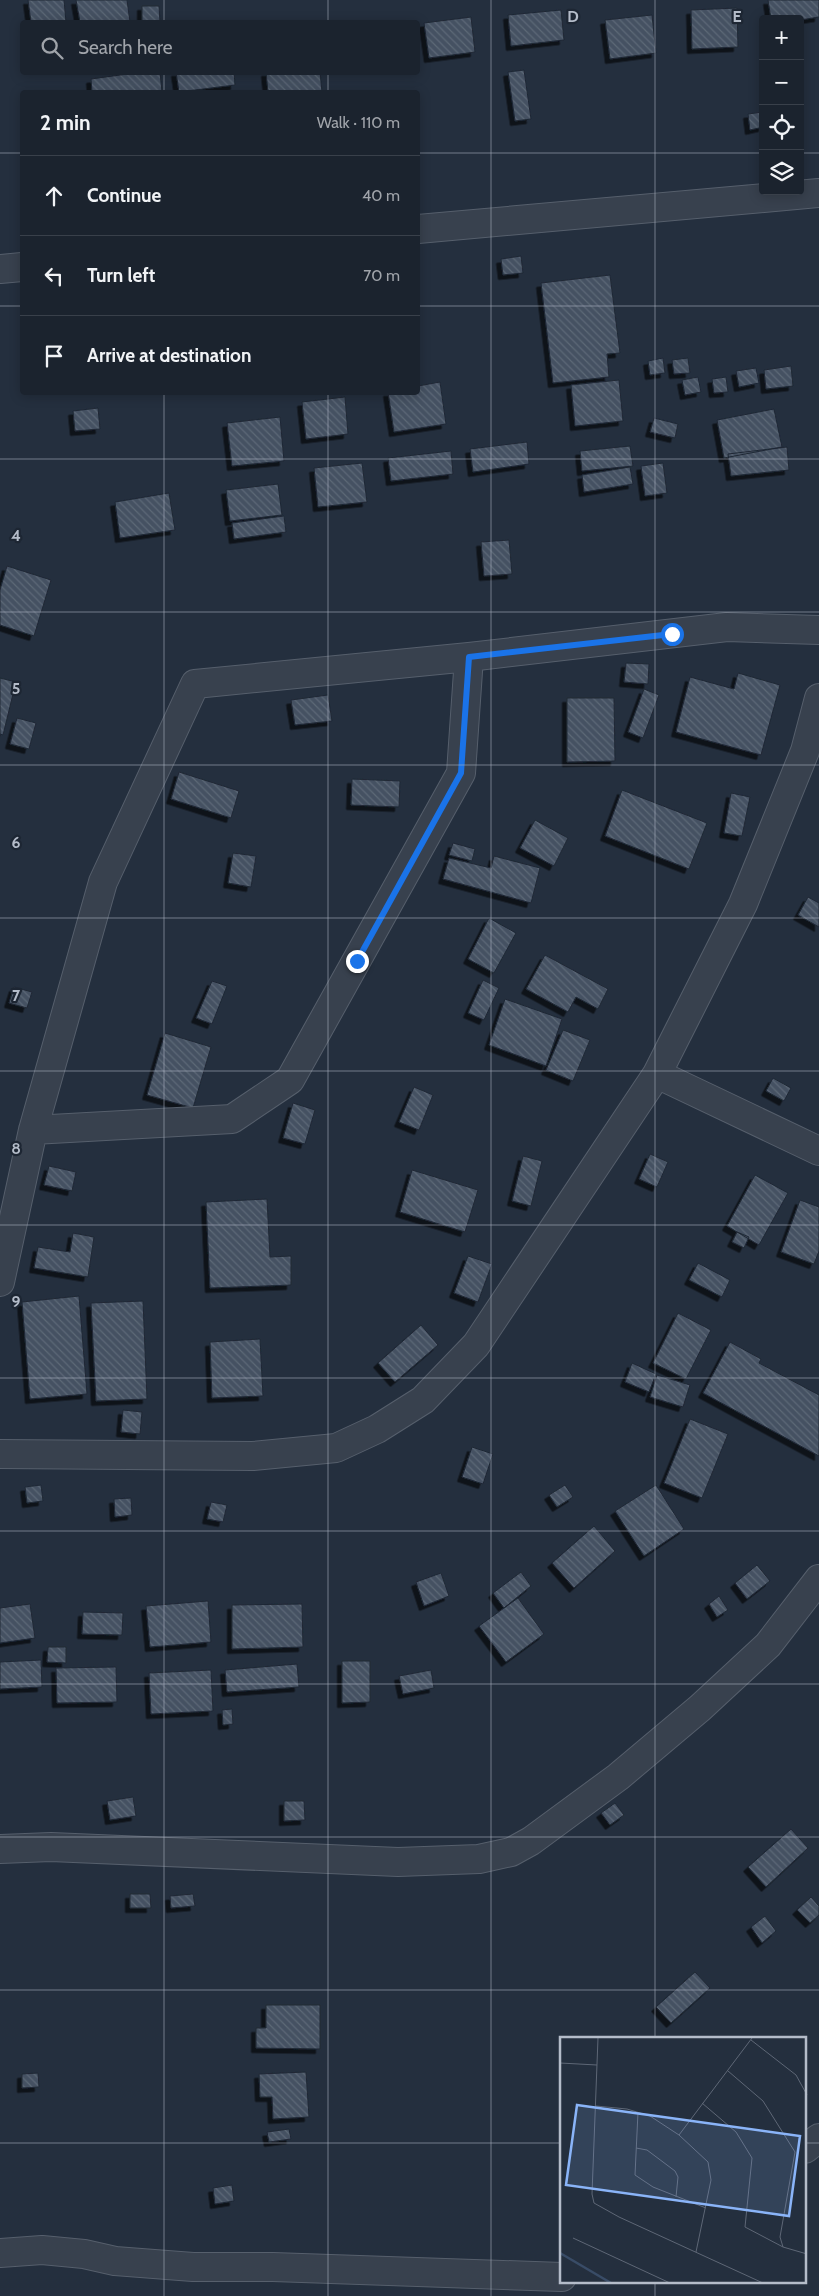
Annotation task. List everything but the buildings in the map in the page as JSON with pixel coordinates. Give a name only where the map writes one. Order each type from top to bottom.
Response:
[{"type":"street","points":[[420,229],[819,194]]},
{"type":"street","points":[[0,269],[20,267]]},
{"type":"street","points":[[0,1282],[33,1130],[103,882],[195,684],[469,657],[727,627],[819,630]]},
{"type":"street","points":[[33,1130],[232,1119],[290,1080],[461,773],[469,657]]},
{"type":"street","points":[[0,1454],[253,1456],[336,1448],[377,1429],[424,1400],[476,1345],[657,1074],[744,904],[805,751],[819,698]]},
{"type":"street","points":[[657,1074],[819,1152]]},
{"type":"street","points":[[0,1849],[51,1846],[398,1862],[479,1859],[510,1852],[532,1841],[618,1777],[700,1708],[768,1645],[819,1579]]},
{"type":"street","points":[[806,2148],[819,2138]]},
{"type":"street","points":[[0,2253],[42,2250],[84,2254],[115,2261],[193,2267],[273,2267],[560,2277]]},
{"type":"route","points":[[357,961],[461,773],[469,657],[672,634]]}]
